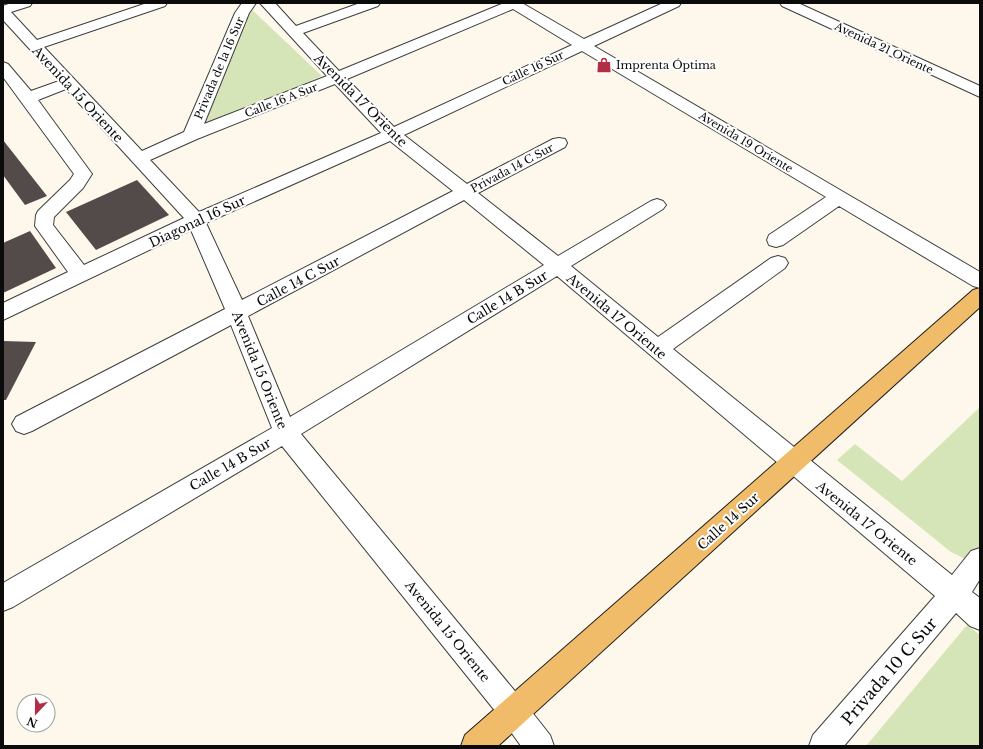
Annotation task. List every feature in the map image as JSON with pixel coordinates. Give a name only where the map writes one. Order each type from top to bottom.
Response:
[{"type":"main road","name":"Calle 14 Sur","points":[[476,746],[980,295]]},
{"type":"street","points":[[3,11],[25,3]]},
{"type":"street","points":[[34,46],[160,3]]},
{"type":"street","name":"Privada de la 16 Sur","points":[[191,135],[242,13],[249,3]]},
{"type":"street","name":"Avenida 17 Oriente","points":[[267,3],[293,32],[392,134],[558,266],[980,616]]},
{"type":"street","points":[[293,32],[373,3]]},
{"type":"street","name":"Calle 16 A Sur","points":[[138,160],[191,135],[337,78],[512,3]]},
{"type":"street","name":"Avenida 19 Oriente","points":[[512,3],[980,281]]},
{"type":"street","name":"Calle 16 Sur","points":[[392,134],[674,3]]},
{"type":"street","name":"Avenida 21 Oriente","points":[[788,3],[980,92]]},
{"type":"street","name":"Avenida 15 Oriente","points":[[3,11],[138,160],[196,220],[237,313],[284,432],[514,712],[539,746]]},
{"type":"street","points":[[3,67],[79,167],[82,174],[77,184],[45,216],[44,226],[81,275]]},
{"type":"street","points":[[28,98],[68,83]]},
{"type":"street","name":"Diagonal 16 Sur","points":[[3,312],[196,220],[392,134]]},
{"type":"street","name":"Privada 14 C Sur","points":[[465,192],[559,143]]},
{"type":"street","name":"Calle 14 C Sur","points":[[24,424],[465,192]]},
{"type":"street","points":[[776,240],[839,197]]},
{"type":"street","name":"Calle 14 B Sur","points":[[3,598],[284,432],[657,205]]},
{"type":"street","points":[[657,349],[778,263]]},
{"type":"street","name":"Privada 10 C Sur","points":[[824,746],[954,595],[970,571],[980,560]]},
{"type":"green space","points":[[249,7],[322,76],[204,127]]},
{"type":"green space","points":[[980,407],[980,566],[951,552],[837,460],[855,444],[902,481]]},
{"type":"green space","points":[[967,625],[980,635],[980,743],[978,746],[866,746]]},
{"type":"building","points":[[3,140],[47,196],[25,205],[3,175]]},
{"type":"building","points":[[137,180],[169,215],[96,250],[66,212]]},
{"type":"building","points":[[30,231],[56,268],[3,293],[3,243]]},
{"type":"building","points":[[3,341],[36,342],[6,400],[3,400]]},
{"type":"place","name":"Imprenta Óptima","points":[[604,65]]}]
